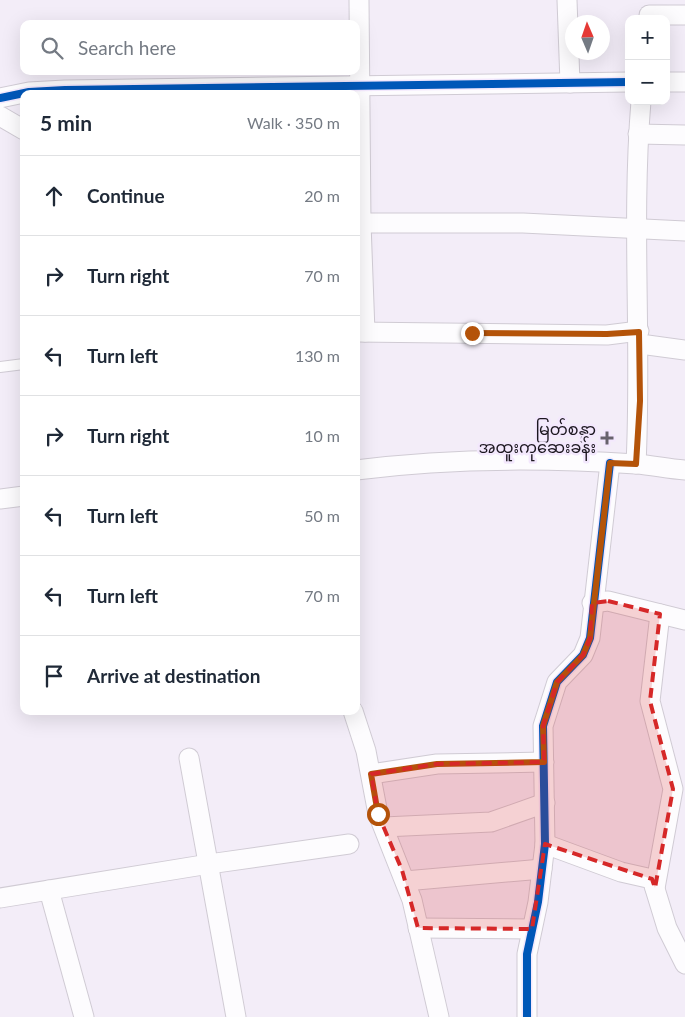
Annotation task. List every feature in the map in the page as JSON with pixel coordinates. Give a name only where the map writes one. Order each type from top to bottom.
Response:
[{"type":"street","points":[[358,0],[358,20]]},
{"type":"street","points":[[567,0],[570,83]]},
{"type":"street","points":[[649,11],[685,15]]},
{"type":"street","points":[[360,75],[360,90]]},
{"type":"street","points":[[65,90],[625,82]]},
{"type":"street","points":[[670,82],[685,82]]},
{"type":"street","points":[[0,98],[20,94]]},
{"type":"street","points":[[636,464],[639,338],[636,229],[638,134],[641,105]]},
{"type":"street","points":[[0,116],[20,128]]},
{"type":"street","points":[[638,134],[685,135]]},
{"type":"street","points":[[360,222],[514,222],[685,231]]},
{"type":"street","points":[[360,277],[361,332],[607,334],[639,338],[685,350]]},
{"type":"street","points":[[360,470],[388,466],[510,459],[636,464],[685,470]]},
{"type":"street","points":[[527,1017],[526,954],[532,929],[545,844],[543,726],[557,682],[583,655],[590,638],[592,604],[610,463]]},
{"type":"street","points":[[0,498],[20,496]]},
{"type":"street","points":[[592,604],[608,602],[685,620]]},
{"type":"street","points":[[655,888],[673,790],[650,701],[660,614]]},
{"type":"street","points":[[354,715],[371,774],[378,814],[405,881],[440,1017]]},
{"type":"street","points":[[188,758],[236,1017]]},
{"type":"street","points":[[371,774],[437,764],[544,762]]},
{"type":"street","points":[[384,827],[491,822],[545,803]]},
{"type":"street","points":[[0,898],[209,864],[349,844]]},
{"type":"street","points":[[545,844],[621,872],[652,879],[667,928],[685,964]]},
{"type":"street","points":[[405,881],[542,869]]},
{"type":"street","points":[[49,890],[84,1017]]},
{"type":"street","points":[[418,928],[532,929]]},
{"type":"lane","points":[[0,367],[20,364]]},
{"type":"highlighted area","points":[[608,601],[660,614],[650,701],[673,789],[655,888],[652,879],[545,844],[532,929],[418,928],[402,870],[378,814],[371,774],[437,764],[544,762],[543,726],[557,682],[583,655],[590,638],[592,603]]},
{"type":"cycle path","points":[[65,90],[625,82]]},
{"type":"cycle path","points":[[0,98],[20,94]]},
{"type":"cycle path","points":[[527,1017],[527,954],[538,902],[545,844],[543,726],[557,682],[583,655],[590,638],[610,463]]},
{"type":"place","name":"မြတ်စန္ဒာ အထူးကုဆေးခန်း","points":[[607,438]]},
{"type":"route","points":[[378,814],[371,774],[437,764],[544,762],[543,726],[557,682],[583,655],[590,638],[592,604],[610,463],[636,464],[640,401],[639,332],[607,334],[472,333]]}]
